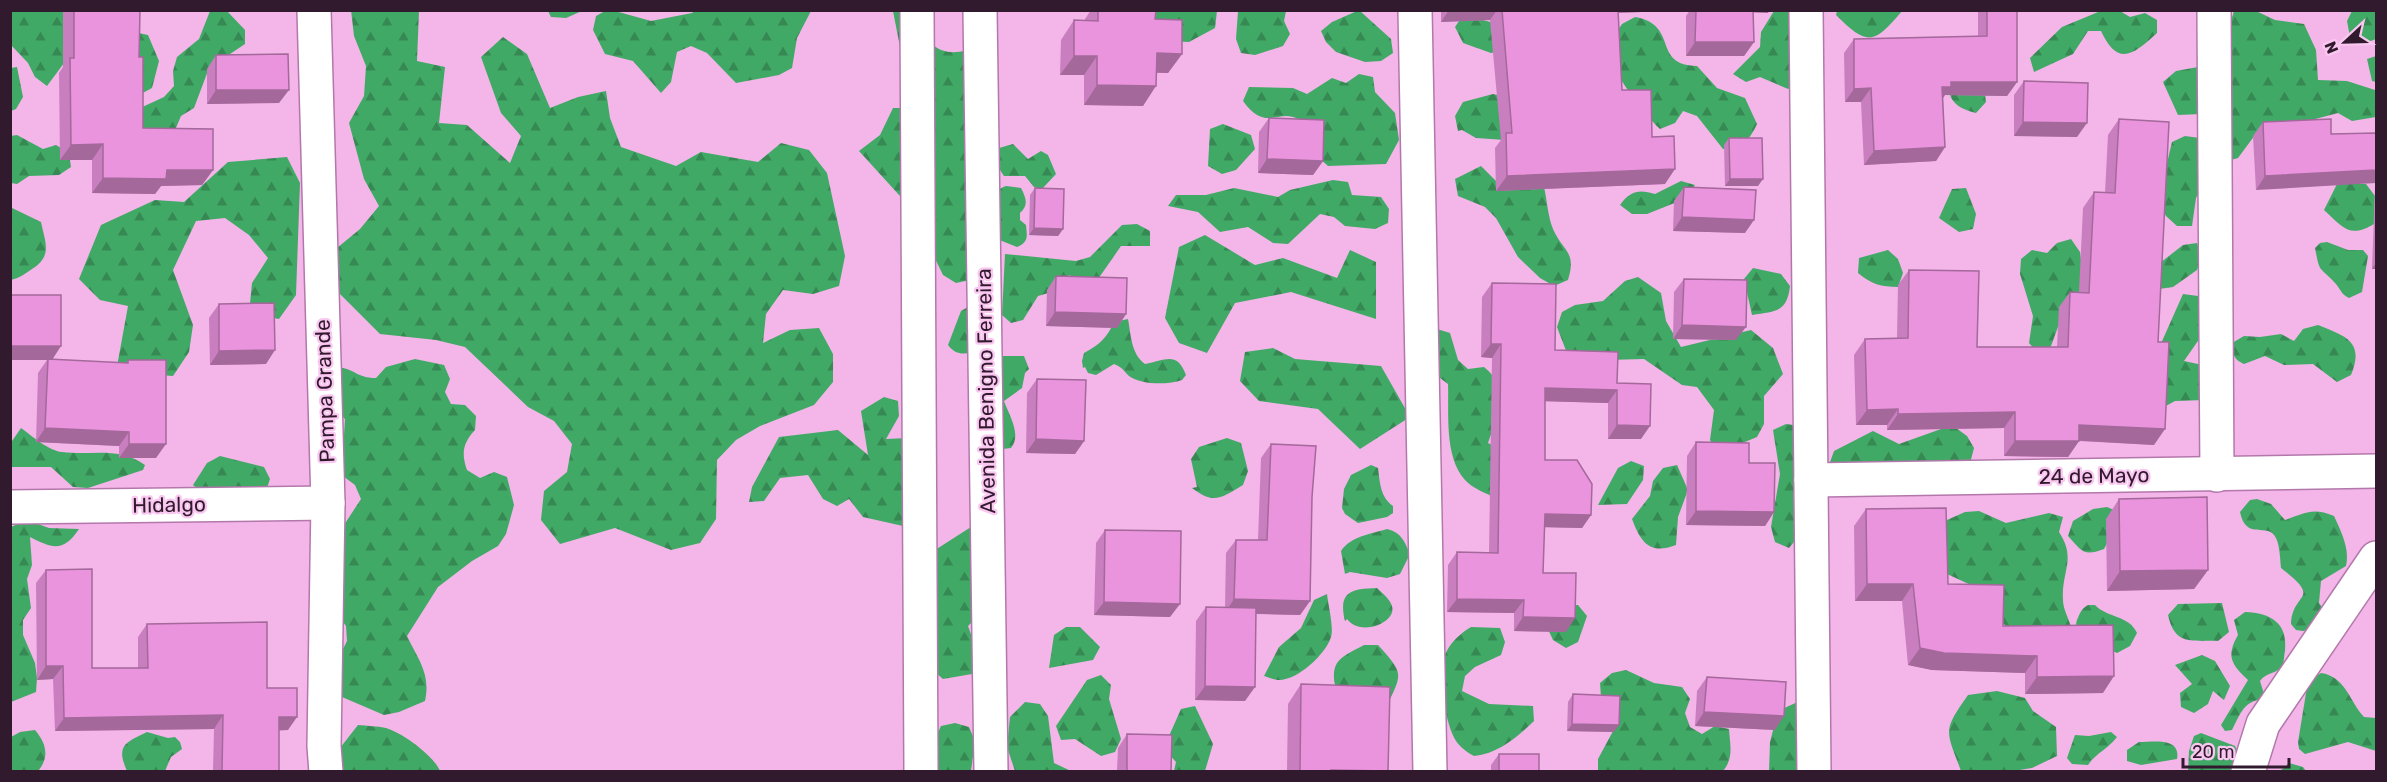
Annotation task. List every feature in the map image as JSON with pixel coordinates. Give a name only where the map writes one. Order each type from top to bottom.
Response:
[{"type":"street","name":"Pampa Grande","points":[[314,10],[328,503],[324,746],[326,771]]},
{"type":"street","points":[[916,10],[921,771]]},
{"type":"street","name":"Avenida Benigno Ferreira","points":[[980,10],[991,771]]},
{"type":"street","points":[[1415,10],[1430,771]]},
{"type":"street","points":[[1806,10],[1814,771]]},
{"type":"street","points":[[2214,10],[2217,475]]},
{"type":"street","name":"24 de Mayo","points":[[1811,480],[2376,471]]},
{"type":"street","name":"Hidalgo","points":[[10,507],[328,503]]},
{"type":"street","points":[[2248,771],[2263,724],[2376,558]]},
{"type":"green space","points":[[351,10],[419,11],[417,61],[445,67],[439,123],[467,125],[510,163],[521,136],[501,113],[481,57],[503,37],[527,54],[550,108],[578,97],[606,91],[610,118],[621,147],[676,166],[701,152],[758,162],[781,143],[809,150],[827,173],[845,256],[839,286],[813,294],[783,290],[766,314],[763,343],[790,330],[819,328],[833,354],[833,382],[814,405],[760,426],[736,440],[717,460],[716,519],[700,543],[671,550],[615,528],[560,544],[541,520],[544,491],[567,472],[572,444],[554,421],[528,407],[465,347],[436,340],[380,334],[338,292],[337,248],[360,229],[379,206],[364,179],[349,123],[364,96],[366,66],[354,36]]},
{"type":"green space","points":[[1837,10],[1902,11],[1884,30],[1870,37],[1856,33],[1836,15]]},
{"type":"green space","points":[[2103,10],[2120,11],[2130,17],[2145,13],[2157,20],[2157,33],[2141,47],[2127,54],[2114,50],[2107,43],[2101,31],[2088,31],[2073,54],[2034,72],[2030,58],[2062,27]]},
{"type":"green space","points":[[10,11],[68,11],[78,20],[148,35],[159,61],[152,88],[139,95],[73,51],[47,86],[35,77],[28,63],[11,45]]},
{"type":"green space","points":[[210,11],[227,11],[245,30],[245,44],[209,68],[194,108],[181,116],[170,142],[126,133],[138,109],[164,97],[174,86],[173,71],[177,57],[199,39]]},
{"type":"green space","points":[[548,11],[582,11],[566,18],[551,17]]},
{"type":"green space","points":[[605,11],[615,11],[651,21],[694,11],[811,11],[797,38],[792,68],[779,75],[736,83],[707,53],[691,46],[677,52],[671,82],[661,93],[633,61],[605,54],[593,30],[596,16]]},
{"type":"green space","points":[[893,11],[925,11],[901,52]]},
{"type":"green space","points":[[1143,11],[1217,11],[1215,28],[1189,42],[1162,41]]},
{"type":"green space","points":[[1238,11],[1286,11],[1284,21],[1290,34],[1283,46],[1255,55],[1241,53],[1236,39]]},
{"type":"green space","points":[[1360,11],[1391,39],[1393,53],[1381,61],[1365,62],[1336,52],[1326,42],[1321,31],[1332,22]]},
{"type":"green space","points":[[1774,11],[1789,12],[1798,39],[1800,81],[1788,89],[1760,77],[1746,82],[1733,74],[1760,47],[1761,32]]},
{"type":"green space","points":[[2234,11],[2256,11],[2275,20],[2304,24],[2316,50],[2318,80],[2347,81],[2375,90],[2376,117],[2352,121],[2338,113],[2255,135],[2238,158],[2224,162],[2230,24]]},
{"type":"green space","points":[[2352,11],[2376,11],[2376,39],[2363,44],[2350,37],[2347,21]]},
{"type":"green space","points":[[1463,15],[1506,26],[1505,50],[1491,53],[1463,43],[1455,27]]},
{"type":"green space","points":[[1635,17],[1649,21],[1657,28],[1674,59],[1683,64],[1697,66],[1717,88],[1745,98],[1757,124],[1751,136],[1744,143],[1723,149],[1697,116],[1683,111],[1675,123],[1660,129],[1652,121],[1621,79],[1607,48],[1622,24]]},
{"type":"green space","points":[[930,43],[949,52],[983,47],[970,280],[956,283],[943,275],[910,207],[859,151],[880,135],[893,108],[922,108]]},
{"type":"green space","points":[[2376,56],[2376,82],[2372,81],[2367,59]]},
{"type":"green space","points":[[1980,59],[1986,102],[1976,113],[1960,107],[1952,99],[1945,73]]},
{"type":"green space","points":[[17,67],[23,97],[16,109],[11,111],[11,68]]},
{"type":"green space","points":[[2198,67],[2201,114],[2178,115],[2163,82],[2176,71]]},
{"type":"green space","points":[[1359,74],[1373,77],[1375,92],[1395,113],[1399,140],[1386,164],[1328,166],[1317,156],[1306,127],[1298,119],[1291,116],[1265,118],[1258,116],[1243,101],[1249,87],[1293,88],[1307,94],[1332,78],[1346,83]]},
{"type":"green space","points":[[1493,94],[1507,97],[1505,140],[1476,138],[1462,130],[1458,131],[1455,116],[1463,102]]},
{"type":"green space","points":[[1223,124],[1251,135],[1255,149],[1236,170],[1222,174],[1208,166],[1210,129]]},
{"type":"green space","points":[[17,135],[43,149],[56,145],[69,153],[71,167],[59,175],[29,176],[17,184],[11,183],[10,136]]},
{"type":"green space","points":[[2185,136],[2200,138],[2216,159],[2196,198],[2192,226],[2177,226],[2166,216],[2158,201],[2172,142]]},
{"type":"green space","points":[[1013,144],[1028,159],[1041,151],[1048,155],[1056,174],[1042,189],[1034,187],[1025,176],[1004,176],[1000,170],[999,148]]},
{"type":"green space","points":[[287,157],[300,183],[296,295],[279,319],[249,314],[252,283],[268,258],[249,235],[225,218],[196,221],[173,270],[193,325],[189,352],[173,376],[116,372],[128,306],[100,300],[79,279],[101,225],[155,200],[184,202],[228,162]]},
{"type":"green space","points":[[1481,166],[1502,187],[1544,187],[1553,229],[1570,257],[1568,280],[1554,286],[1540,278],[1518,257],[1496,218],[1485,207],[1458,196],[1455,179]]},
{"type":"green space","points":[[1333,180],[1348,182],[1352,195],[1381,197],[1389,209],[1388,223],[1375,229],[1345,226],[1334,217],[1320,214],[1288,244],[1273,243],[1248,227],[1220,232],[1198,212],[1168,206],[1176,195],[1206,195],[1234,188],[1278,197],[1290,190]]},
{"type":"green space","points":[[1681,181],[1695,185],[1687,198],[1647,214],[1632,214],[1620,205],[1635,192],[1655,194]]},
{"type":"green space","points":[[2337,184],[2366,184],[2375,196],[2374,224],[2358,231],[2352,231],[2342,226],[2324,210]]},
{"type":"green space","points":[[1006,186],[1021,188],[1025,198],[1026,204],[1020,213],[1020,220],[1026,225],[1027,232],[1024,243],[1017,247],[997,239],[1000,218],[994,198],[999,190]]},
{"type":"green space","points":[[1966,188],[1976,214],[1973,229],[1959,232],[1939,218],[1952,189]]},
{"type":"green space","points":[[10,207],[41,222],[46,248],[39,264],[22,276],[11,280]]},
{"type":"green space","points":[[1137,224],[1150,231],[1150,246],[1121,246],[1096,282],[1082,283],[1069,275],[1066,288],[1038,296],[1023,320],[1011,323],[1002,315],[1005,254],[1076,261],[1090,257],[1122,225]]},
{"type":"green space","points":[[1205,235],[1255,265],[1283,258],[1337,278],[1350,250],[1376,262],[1376,319],[1291,292],[1235,303],[1207,353],[1179,343],[1165,318],[1179,247]]},
{"type":"green space","points":[[2071,239],[2080,252],[2082,267],[2125,263],[2062,316],[2051,346],[2039,354],[2029,343],[2033,316],[2020,274],[2021,259],[2032,250],[2047,253],[2057,243]]},
{"type":"green space","points":[[2327,242],[2348,250],[2363,250],[2368,256],[2362,292],[2349,298],[2321,269],[2315,248],[2320,243]]},
{"type":"green space","points":[[2197,243],[2202,257],[2197,270],[2173,287],[2159,289],[2160,263],[2183,245]]},
{"type":"green space","points":[[1888,250],[1898,259],[1903,273],[1898,287],[1876,284],[1858,273],[1859,258]]},
{"type":"green space","points":[[1753,268],[1781,274],[1790,286],[1783,306],[1767,313],[1752,315],[1744,279]]},
{"type":"green space","points":[[1638,277],[1661,293],[1666,321],[1681,347],[1751,330],[1773,348],[1783,374],[1764,396],[1764,424],[1757,437],[1718,453],[1710,440],[1714,410],[1697,387],[1682,385],[1644,359],[1570,361],[1557,327],[1562,312],[1575,305],[1603,301],[1625,281]]},
{"type":"green space","points":[[2183,294],[2198,296],[2200,338],[2184,361],[2212,367],[2205,400],[2175,401],[2164,407],[2159,348]]},
{"type":"green space","points":[[968,307],[974,309],[980,350],[959,353],[948,345],[961,311]]},
{"type":"green space","points":[[1128,319],[1132,344],[1140,360],[1145,364],[1165,359],[1175,360],[1183,367],[1186,375],[1182,380],[1147,383],[1134,379],[1114,364],[1096,375],[1088,373],[1085,367],[1083,368],[1084,353],[1102,341],[1114,322]]},
{"type":"green space","points":[[2318,325],[2344,337],[2354,347],[2355,364],[2351,375],[2337,382],[2313,364],[2284,365],[2265,356],[2244,364],[2233,353],[2232,343],[2244,336],[2260,337],[2281,334],[2294,341],[2303,329]]},
{"type":"green space","points":[[1437,329],[1450,333],[1458,360],[1468,369],[1484,367],[1493,375],[1498,384],[1499,412],[1488,443],[1501,449],[1494,497],[1468,483],[1458,471],[1454,460],[1449,435],[1448,384],[1436,375]]},
{"type":"green space","points":[[1273,348],[1295,359],[1381,366],[1410,417],[1360,449],[1318,409],[1259,401],[1240,381],[1245,352]]},
{"type":"green space","points":[[1001,356],[1024,356],[1029,369],[1025,373],[1022,388],[1004,401],[1014,425],[1015,437],[1011,448],[1003,449],[981,441]]},
{"type":"green space","points":[[415,359],[444,365],[450,379],[445,392],[451,404],[465,405],[476,416],[475,430],[464,449],[467,470],[480,478],[494,472],[507,477],[514,505],[506,534],[498,546],[472,561],[438,587],[407,636],[425,675],[425,701],[399,712],[384,715],[342,697],[336,699],[333,669],[347,641],[346,626],[337,614],[339,539],[344,525],[361,499],[355,485],[343,476],[337,449],[344,435],[345,419],[335,409],[337,367],[364,377],[376,378],[386,367]]},
{"type":"green space","points":[[884,397],[898,401],[899,416],[886,439],[929,437],[903,526],[863,517],[849,499],[837,506],[823,499],[808,475],[780,478],[764,501],[749,502],[752,487],[779,437],[838,430],[868,455],[861,411]]},
{"type":"green space","points":[[1786,424],[1801,426],[1805,439],[1793,496],[1798,537],[1789,548],[1775,542],[1771,527],[1780,474],[1773,430]]},
{"type":"green space","points":[[21,428],[41,443],[57,451],[115,454],[135,459],[145,465],[143,470],[88,488],[73,487],[51,467],[11,467],[10,444]]},
{"type":"green space","points":[[1956,428],[1967,436],[1974,448],[1967,475],[1829,465],[1834,451],[1873,431],[1899,444],[1941,429]]},
{"type":"green space","points":[[1227,438],[1241,443],[1248,471],[1243,485],[1218,498],[1206,497],[1192,488],[1197,487],[1191,459],[1199,447]]},
{"type":"green space","points":[[220,456],[264,467],[270,479],[265,494],[205,495],[193,485],[207,463]]},
{"type":"green space","points":[[1631,461],[1644,466],[1643,480],[1627,504],[1598,505],[1618,468]]},
{"type":"green space","points":[[1371,465],[1378,468],[1381,489],[1385,498],[1393,506],[1393,513],[1387,517],[1358,523],[1345,514],[1342,508],[1344,489],[1351,475]]},
{"type":"green space","points":[[1677,465],[1688,490],[1678,517],[1676,545],[1659,549],[1648,545],[1643,540],[1632,519],[1650,496],[1653,481],[1663,468]]},
{"type":"green space","points":[[2257,499],[2271,504],[2285,520],[2315,511],[2334,516],[2344,540],[2347,560],[2346,566],[2321,581],[2319,603],[2328,615],[2325,627],[2303,631],[2296,630],[2291,624],[2293,613],[2303,592],[2301,586],[2281,568],[2278,545],[2272,533],[2252,529],[2243,521],[2240,512],[2250,500]]},
{"type":"green space","points":[[2107,507],[2114,510],[2118,523],[2104,549],[2083,551],[2068,536],[2073,521],[2093,509]]},
{"type":"green space","points":[[1979,511],[2006,523],[2049,513],[2063,517],[2059,532],[2068,558],[2063,600],[2071,627],[2023,640],[1988,611],[1973,586],[1932,567],[1938,524],[1965,512]]},
{"type":"green space","points":[[20,523],[35,523],[49,528],[79,529],[68,542],[57,546],[45,544],[30,537],[32,565],[27,579],[31,608],[23,620],[23,635],[35,663],[36,692],[11,702],[11,527]]},
{"type":"green space","points":[[971,527],[978,616],[968,626],[982,665],[972,674],[943,679],[920,659],[921,559]]},
{"type":"green space","points":[[1387,529],[1399,535],[1410,554],[1400,574],[1387,578],[1350,572],[1345,574],[1341,551],[1345,546],[1362,536]]},
{"type":"green space","points":[[1377,588],[1391,603],[1392,612],[1389,618],[1376,626],[1368,627],[1360,627],[1347,619],[1345,621],[1343,603],[1345,598],[1360,589]]},
{"type":"green space","points":[[1327,594],[1332,633],[1323,651],[1310,665],[1294,676],[1278,680],[1264,676],[1279,647],[1301,628],[1314,600]]},
{"type":"green space","points":[[2222,603],[2229,632],[2218,641],[2192,641],[2180,637],[2171,625],[2168,615],[2178,604]]},
{"type":"green space","points":[[1563,605],[1578,605],[1587,616],[1578,642],[1566,648],[1553,640],[1547,627]]},
{"type":"green space","points":[[2088,605],[2095,605],[2129,623],[2137,633],[2130,646],[2117,653],[2083,636],[2076,626],[2082,610]]},
{"type":"green space","points":[[2245,612],[2270,617],[2281,627],[2285,641],[2283,664],[2281,668],[2260,681],[2264,694],[2259,700],[2245,707],[2232,730],[2225,731],[2221,725],[2248,680],[2234,664],[2231,654],[2238,635],[2234,620]]},
{"type":"green space","points":[[1066,627],[1080,627],[1100,647],[1093,660],[1049,668],[1054,635]]},
{"type":"green space","points":[[1471,627],[1500,628],[1505,642],[1501,655],[1475,667],[1465,676],[1462,691],[1489,704],[1533,706],[1534,721],[1514,739],[1499,748],[1474,756],[1462,748],[1452,734],[1443,701],[1440,677],[1445,655],[1451,645],[1459,635]]},
{"type":"green space","points":[[1364,645],[1378,645],[1393,662],[1398,674],[1396,687],[1386,707],[1372,711],[1335,685],[1335,669],[1340,659]]},
{"type":"green space","points":[[2202,655],[2215,661],[2230,686],[2224,700],[2213,691],[2208,704],[2194,713],[2181,707],[2180,693],[2192,684],[2175,665]]},
{"type":"green space","points":[[1626,670],[1654,683],[1682,687],[1690,699],[1685,713],[1690,727],[1702,734],[1715,726],[1729,729],[1730,756],[1723,771],[1598,772],[1598,759],[1619,720],[1601,697],[1600,683],[1612,673]]},
{"type":"green space","points":[[2321,673],[2329,675],[2341,684],[2364,717],[2376,718],[2376,751],[2348,742],[2305,754],[2299,749],[2298,742],[2308,681]]},
{"type":"green space","points":[[1101,675],[1111,685],[1109,699],[1121,739],[1115,752],[1101,756],[1075,739],[1061,740],[1056,726],[1087,680]]},
{"type":"green space","points":[[1997,691],[2025,698],[2033,711],[2056,727],[2057,756],[2032,768],[2007,772],[1961,771],[1950,739],[1950,724],[1968,695]]},
{"type":"green space","points":[[1804,699],[1810,771],[1769,772],[1770,742],[1778,711]]},
{"type":"green space","points":[[1025,702],[1040,704],[1048,716],[1054,763],[1071,771],[1015,771],[1007,747],[1010,717]]},
{"type":"green space","points":[[1195,706],[1213,744],[1205,771],[1174,771],[1176,762],[1166,751],[1169,736],[1181,709]]},
{"type":"green space","points":[[955,723],[969,727],[975,741],[971,771],[932,771],[928,754],[941,726]]},
{"type":"green space","points":[[358,725],[386,728],[401,735],[425,752],[440,771],[329,772],[340,748]]},
{"type":"green space","points":[[35,730],[45,750],[42,766],[38,771],[11,771],[11,737],[20,732]]},
{"type":"green space","points":[[147,732],[168,738],[175,737],[182,749],[171,757],[165,771],[127,771],[122,756],[124,746]]},
{"type":"green space","points":[[2111,732],[2117,737],[2088,765],[2072,764],[2067,758],[2075,735],[2089,736]]},
{"type":"green space","points":[[2201,733],[2235,746],[2241,759],[2237,771],[2188,772],[2189,751],[2194,736]]},
{"type":"green space","points":[[2139,742],[2171,744],[2177,752],[2177,759],[2141,765],[2127,761],[2127,750]]},
{"type":"green space","points":[[2289,763],[2303,767],[2306,771],[2280,771]]},
{"type":"building","points":[[74,10],[140,10],[139,57],[143,57],[143,128],[213,129],[213,170],[167,170],[166,179],[103,178],[103,144],[71,145],[70,58],[74,58]]},
{"type":"building","points":[[1098,10],[1156,10],[1155,19],[1182,20],[1182,54],[1157,53],[1156,86],[1097,85],[1097,56],[1074,56],[1074,20],[1098,21]]},
{"type":"building","points":[[1502,10],[1618,10],[1622,90],[1651,90],[1652,137],[1674,136],[1675,169],[1507,176],[1506,133],[1512,133]]},
{"type":"building","points":[[1696,10],[1753,10],[1754,42],[1695,42]]},
{"type":"building","points":[[1987,10],[2017,10],[2017,82],[1951,82],[1951,87],[1942,87],[1945,147],[1874,151],[1871,88],[1854,89],[1854,39],[1987,36]]},
{"type":"building","points":[[288,54],[289,90],[216,90],[216,55]]},
{"type":"building","points":[[2024,81],[2088,83],[2087,123],[2023,122]]},
{"type":"building","points":[[1269,118],[1324,120],[1323,161],[1267,159]]},
{"type":"building","points":[[2119,119],[2169,122],[2158,342],[2169,342],[2165,429],[2079,425],[2079,441],[2015,441],[2015,412],[1898,414],[1898,409],[1867,410],[1865,339],[1908,338],[1909,270],[1979,271],[1977,347],[2068,347],[2070,292],[2089,293],[2094,192],[2115,193]]},
{"type":"building","points":[[2331,119],[2331,134],[2376,133],[2376,170],[2265,176],[2263,122]]},
{"type":"building","points":[[1729,138],[1762,138],[1763,179],[1730,179]]},
{"type":"building","points":[[1684,187],[1756,190],[1754,220],[1682,217]]},
{"type":"building","points":[[1035,188],[1064,189],[1063,229],[1034,228]]},
{"type":"building","points":[[1056,276],[1127,278],[1126,314],[1055,312]]},
{"type":"building","points":[[1684,279],[1747,280],[1746,327],[1682,325]]},
{"type":"building","points":[[1492,283],[1556,284],[1555,350],[1618,352],[1617,383],[1651,384],[1650,426],[1617,425],[1617,390],[1545,388],[1545,460],[1577,460],[1592,484],[1591,515],[1545,514],[1543,573],[1576,573],[1575,618],[1523,617],[1524,600],[1457,599],[1457,552],[1498,553],[1501,344],[1491,344]]},
{"type":"building","points":[[10,295],[61,295],[61,346],[10,346]]},
{"type":"building","points":[[274,303],[275,350],[219,351],[219,304]]},
{"type":"building","points":[[48,359],[128,363],[128,360],[166,360],[166,444],[129,444],[129,432],[45,428]]},
{"type":"building","points":[[1037,379],[1086,380],[1084,441],[1036,439]]},
{"type":"building","points":[[1696,442],[1749,443],[1749,463],[1775,463],[1774,512],[1696,511]]},
{"type":"building","points":[[1271,444],[1316,446],[1312,497],[1310,601],[1234,599],[1236,540],[1267,540]]},
{"type":"building","points":[[2207,497],[2208,570],[2120,571],[2119,499]]},
{"type":"building","points":[[1946,508],[1948,584],[2004,585],[2003,626],[2113,625],[2114,676],[2037,677],[2037,656],[1944,653],[1920,648],[1913,584],[1867,584],[1866,509]]},
{"type":"building","points":[[1105,530],[1181,531],[1180,604],[1104,602]]},
{"type":"building","points":[[92,569],[92,668],[148,668],[147,624],[267,622],[267,688],[297,688],[297,717],[279,717],[279,771],[222,771],[223,715],[64,718],[63,666],[46,666],[46,570]]},
{"type":"building","points":[[1206,607],[1256,608],[1255,687],[1205,686]]},
{"type":"building","points":[[1707,677],[1786,682],[1784,716],[1704,712]]},
{"type":"building","points":[[1301,684],[1390,687],[1388,771],[1300,771]]},
{"type":"building","points":[[1573,694],[1620,696],[1619,725],[1572,724]]},
{"type":"building","points":[[1127,734],[1172,735],[1171,771],[1127,771]]},
{"type":"building","points":[[1499,754],[1539,754],[1539,771],[1499,771]]}]
